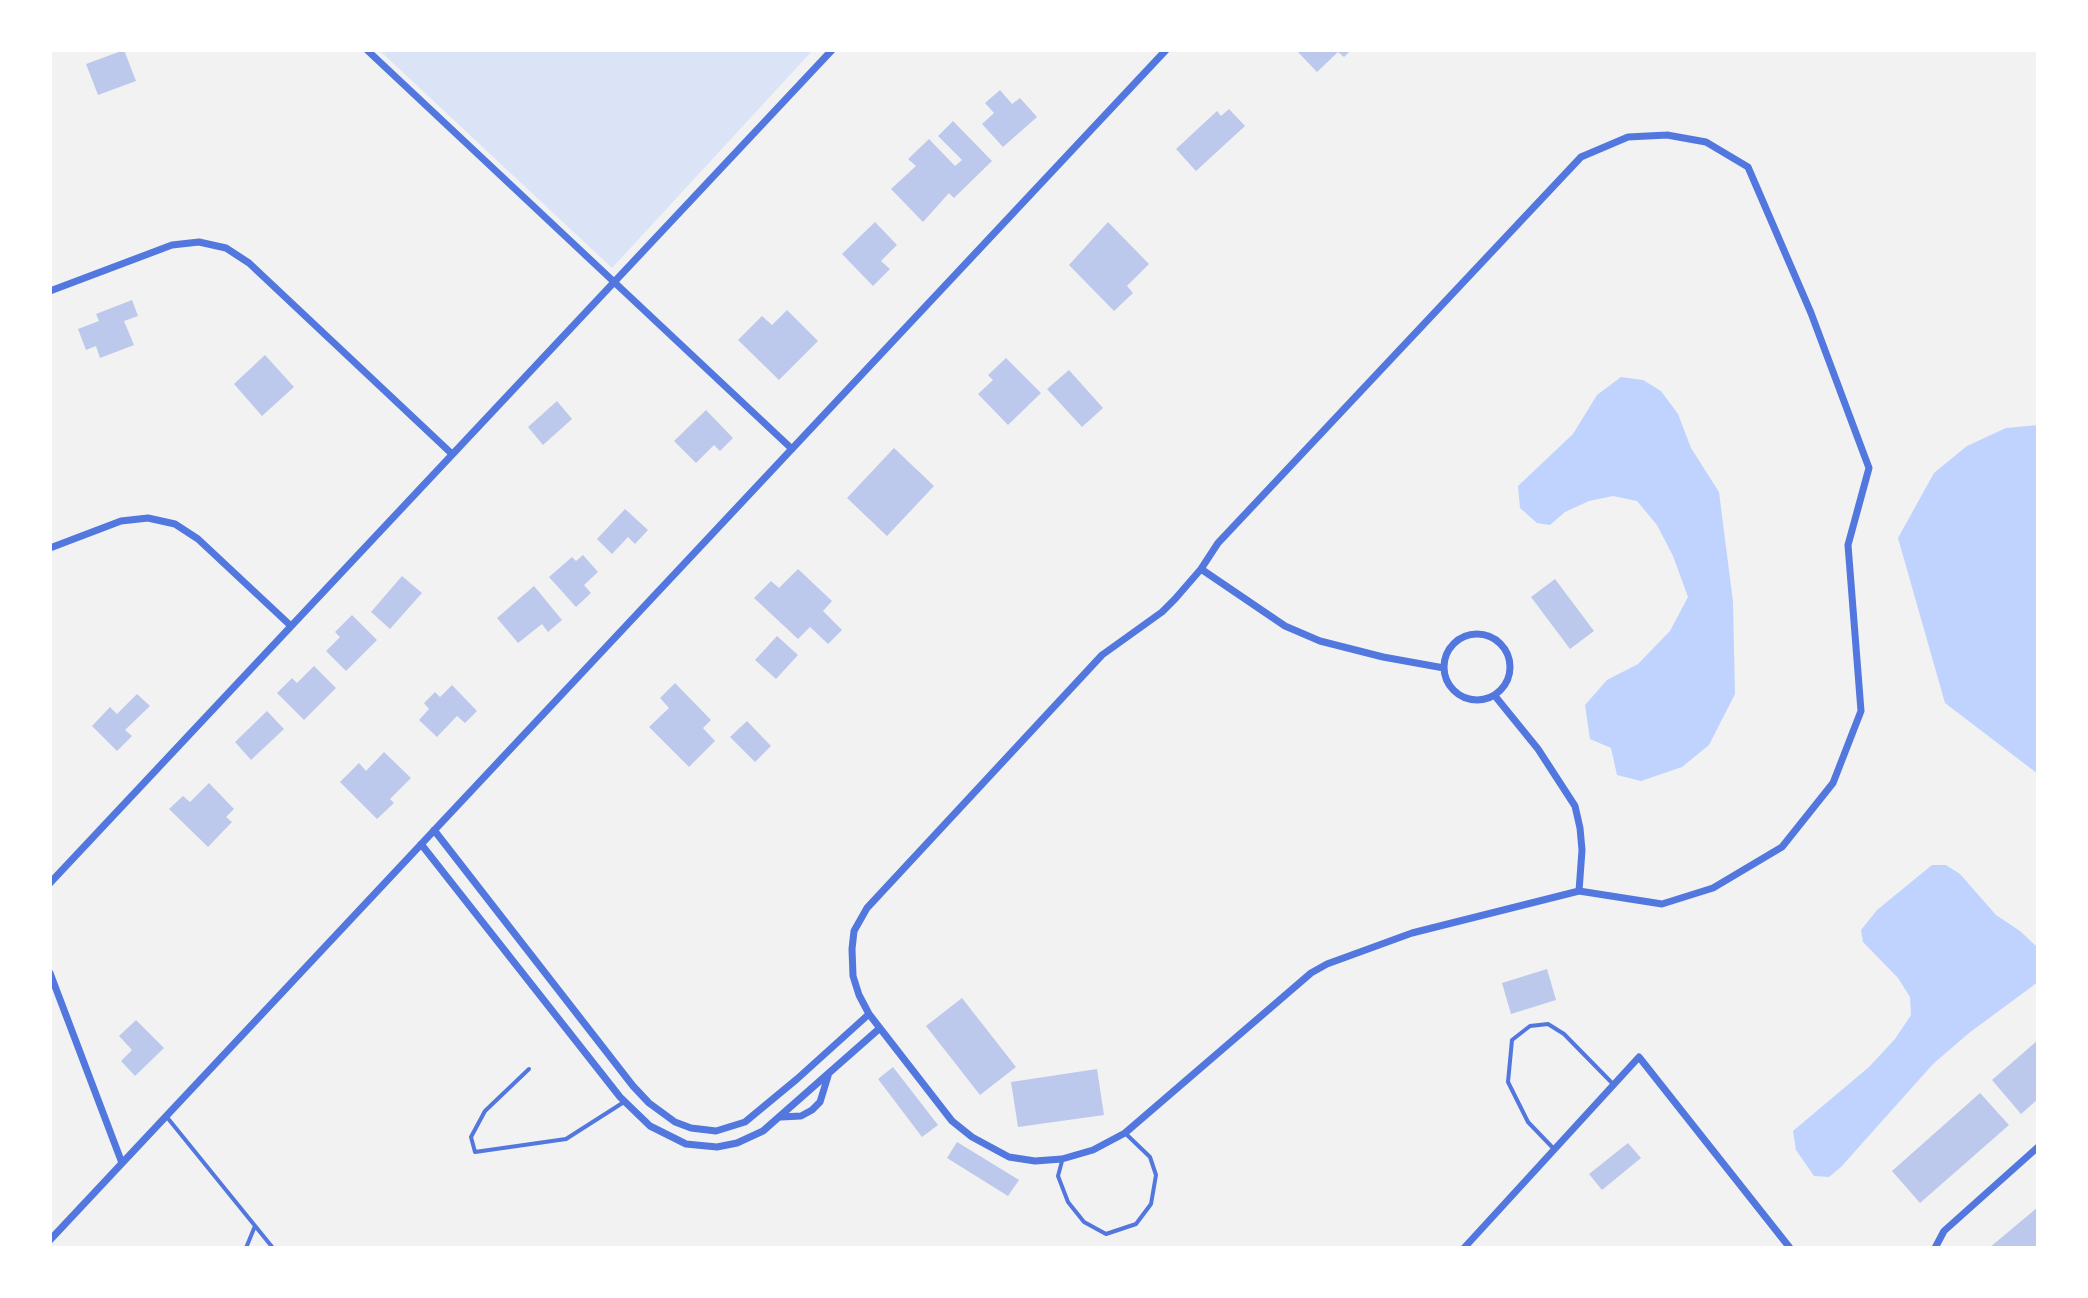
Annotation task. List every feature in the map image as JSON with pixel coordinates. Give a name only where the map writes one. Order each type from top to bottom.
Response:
[{"type":"street","points":[[367,50],[792,449]]},
{"type":"street","points":[[50,883],[832,50]]},
{"type":"street","points":[[50,1240],[1166,50]]},
{"type":"street","points":[[1667,135],[1706,142],[1748,167],[1817,327],[1869,468],[1848,545],[1861,711],[1833,783],[1782,847],[1713,888],[1662,904],[1579,891],[1412,933],[1327,964],[1311,973],[1125,1133],[1093,1150],[1062,1159],[1035,1161],[1009,1157],[972,1137],[952,1121],[869,1014],[853,976],[854,931],[867,908],[1102,655],[1162,612],[1201,569],[1228,531],[1581,157],[1628,137],[1667,135]]},
{"type":"street","points":[[50,291],[172,245],[199,242],[226,248],[249,263],[452,454]]},
{"type":"street","points":[[50,548],[121,521],[148,518],[175,524],[198,539],[291,626]]},
{"type":"street","points":[[1201,569],[1285,626],[1320,641],[1444,668]]},
{"type":"street","points":[[1472,634],[1491,636],[1505,648],[1511,666],[1506,684],[1495,696],[1483,700],[1464,698],[1449,686],[1444,668],[1449,650],[1463,637],[1472,634]]},
{"type":"street","points":[[1495,696],[1538,749],[1575,806],[1582,850],[1579,891]]},
{"type":"street","points":[[434,830],[637,1090],[675,1122],[716,1131],[745,1122],[869,1014]]},
{"type":"street","points":[[421,844],[624,1102],[637,1116],[659,1131],[686,1144],[717,1147],[737,1143],[763,1131],[880,1028]]},
{"type":"street","points":[[50,973],[122,1163]]},
{"type":"street","points":[[828,1052],[839,1065]]},
{"type":"street","points":[[1464,1248],[1639,1057],[1790,1248]]},
{"type":"street","points":[[779,1117],[801,1116],[812,1110],[820,1102],[829,1074]]},
{"type":"street","points":[[624,1102],[637,1090]]},
{"type":"street","points":[[699,1147],[700,1129]]},
{"type":"street","points":[[1935,1248],[1944,1231],[2038,1147]]},
{"type":"lane","points":[[1554,1150],[1528,1122],[1508,1082],[1512,1040],[1530,1026],[1548,1024],[1564,1034],[1614,1085]]},
{"type":"lane","points":[[529,1069],[485,1111],[471,1137],[475,1152],[566,1139],[624,1102]]},
{"type":"lane","points":[[166,1116],[273,1248]]},
{"type":"lane","points":[[1062,1159],[1058,1176],[1068,1202],[1084,1222],[1106,1234],[1136,1224],[1151,1204],[1156,1175],[1150,1157],[1125,1133]]},
{"type":"lane","points":[[246,1248],[255,1226]]},
{"type":"shaded area","points":[[379,50],[813,50],[612,268]]},
{"type":"water","points":[[1621,377],[1643,380],[1661,391],[1678,414],[1691,448],[1719,492],[1733,602],[1735,694],[1709,745],[1682,767],[1641,781],[1617,775],[1611,748],[1590,739],[1585,705],[1607,680],[1638,664],[1670,631],[1688,597],[1673,556],[1657,525],[1637,501],[1613,496],[1589,501],[1565,512],[1550,525],[1537,523],[1520,508],[1518,486],[1573,434],[1597,395]]},
{"type":"water","points":[[2038,425],[2038,774],[1945,703],[1898,538],[1934,473],[1967,446],[2006,428]]},
{"type":"water","points":[[1932,865],[1946,865],[1960,874],[1996,915],[2038,948],[2038,982],[1933,1064],[1841,1167],[1829,1177],[1814,1176],[1796,1150],[1793,1131],[1869,1067],[1895,1039],[1911,1015],[1910,997],[1898,978],[1863,942],[1861,930],[1877,910]]},
{"type":"building","points":[[124,50],[136,81],[98,95],[86,64]]},
{"type":"building","points":[[1296,50],[1351,50],[1344,57],[1338,52],[1317,72]]},
{"type":"building","points":[[1000,90],[1012,104],[1020,98],[1037,117],[1003,147],[982,124],[994,113],[985,103]]},
{"type":"building","points":[[1229,109],[1245,126],[1196,171],[1176,149],[1217,111],[1221,116]]},
{"type":"building","points":[[953,121],[992,161],[954,198],[949,193],[923,222],[891,189],[916,166],[908,159],[929,139],[955,166],[962,160],[938,136]]},
{"type":"building","points":[[875,222],[897,245],[881,261],[890,269],[873,286],[842,254]]},
{"type":"building","points":[[1108,222],[1149,264],[1127,286],[1133,293],[1114,311],[1069,265]]},
{"type":"building","points":[[132,300],[138,316],[124,321],[134,345],[100,358],[96,346],[86,350],[78,329],[99,321],[96,314]]},
{"type":"building","points":[[787,310],[818,341],[779,380],[738,340],[762,316],[772,325]]},
{"type":"building","points":[[265,355],[294,387],[262,416],[234,384]]},
{"type":"building","points":[[1006,358],[1041,393],[1008,425],[978,394],[993,380],[988,375]]},
{"type":"building","points":[[1069,370],[1103,408],[1082,427],[1047,389]]},
{"type":"building","points":[[557,401],[572,419],[543,445],[528,427]]},
{"type":"building","points":[[706,410],[733,438],[720,451],[714,445],[696,463],[674,441]]},
{"type":"building","points":[[894,448],[934,486],[887,536],[847,498]]},
{"type":"building","points":[[625,509],[648,530],[635,544],[628,537],[612,554],[597,539]]},
{"type":"building","points":[[583,555],[598,572],[584,585],[591,593],[576,607],[549,577],[572,557],[576,561]]},
{"type":"building","points":[[798,569],[832,601],[823,611],[842,630],[828,644],[810,627],[798,639],[754,598],[771,581],[779,588]]},
{"type":"building","points":[[402,576],[422,593],[390,629],[371,612]]},
{"type":"building","points":[[1555,579],[1594,631],[1570,649],[1531,597]]},
{"type":"building","points":[[534,586],[562,620],[548,632],[542,624],[518,643],[497,618]]},
{"type":"building","points":[[352,615],[377,640],[346,671],[326,651],[340,637],[335,632]]},
{"type":"building","points":[[777,636],[798,655],[776,679],[755,660]]},
{"type":"building","points":[[314,666],[336,688],[304,720],[277,693],[292,678],[297,683]]},
{"type":"building","points":[[675,683],[711,720],[703,728],[715,741],[689,767],[649,727],[669,708],[660,698]]},
{"type":"building","points":[[452,685],[477,711],[465,723],[457,716],[437,737],[419,720],[429,709],[424,703],[435,692],[440,697]]},
{"type":"building","points":[[137,694],[150,706],[125,730],[132,736],[117,751],[92,726],[110,707],[117,714]]},
{"type":"building","points":[[267,711],[284,729],[251,760],[235,742]]},
{"type":"building","points":[[747,721],[771,746],[755,762],[730,737]]},
{"type":"building","points":[[384,752],[411,778],[390,799],[394,803],[377,819],[340,782],[359,763],[366,771]]},
{"type":"building","points":[[209,783],[234,809],[226,817],[232,822],[208,847],[169,809],[183,796],[190,802]]},
{"type":"building","points":[[1547,969],[1556,1000],[1511,1014],[1502,983]]},
{"type":"building","points":[[962,998],[1016,1067],[980,1095],[926,1026]]},
{"type":"building","points":[[136,1020],[164,1048],[135,1076],[121,1061],[132,1050],[119,1036]]},
{"type":"building","points":[[2038,1040],[2038,1099],[2021,1114],[1992,1080]]},
{"type":"building","points":[[893,1067],[938,1125],[922,1137],[878,1079]]},
{"type":"building","points":[[1097,1069],[1104,1115],[1018,1127],[1011,1082]]},
{"type":"building","points":[[1980,1093],[2009,1125],[1920,1203],[1892,1171]]},
{"type":"building","points":[[957,1142],[1019,1180],[1008,1196],[947,1158]]},
{"type":"building","points":[[1628,1143],[1641,1158],[1602,1190],[1589,1174]]},
{"type":"building","points":[[2038,1207],[2038,1248],[1989,1248]]}]
